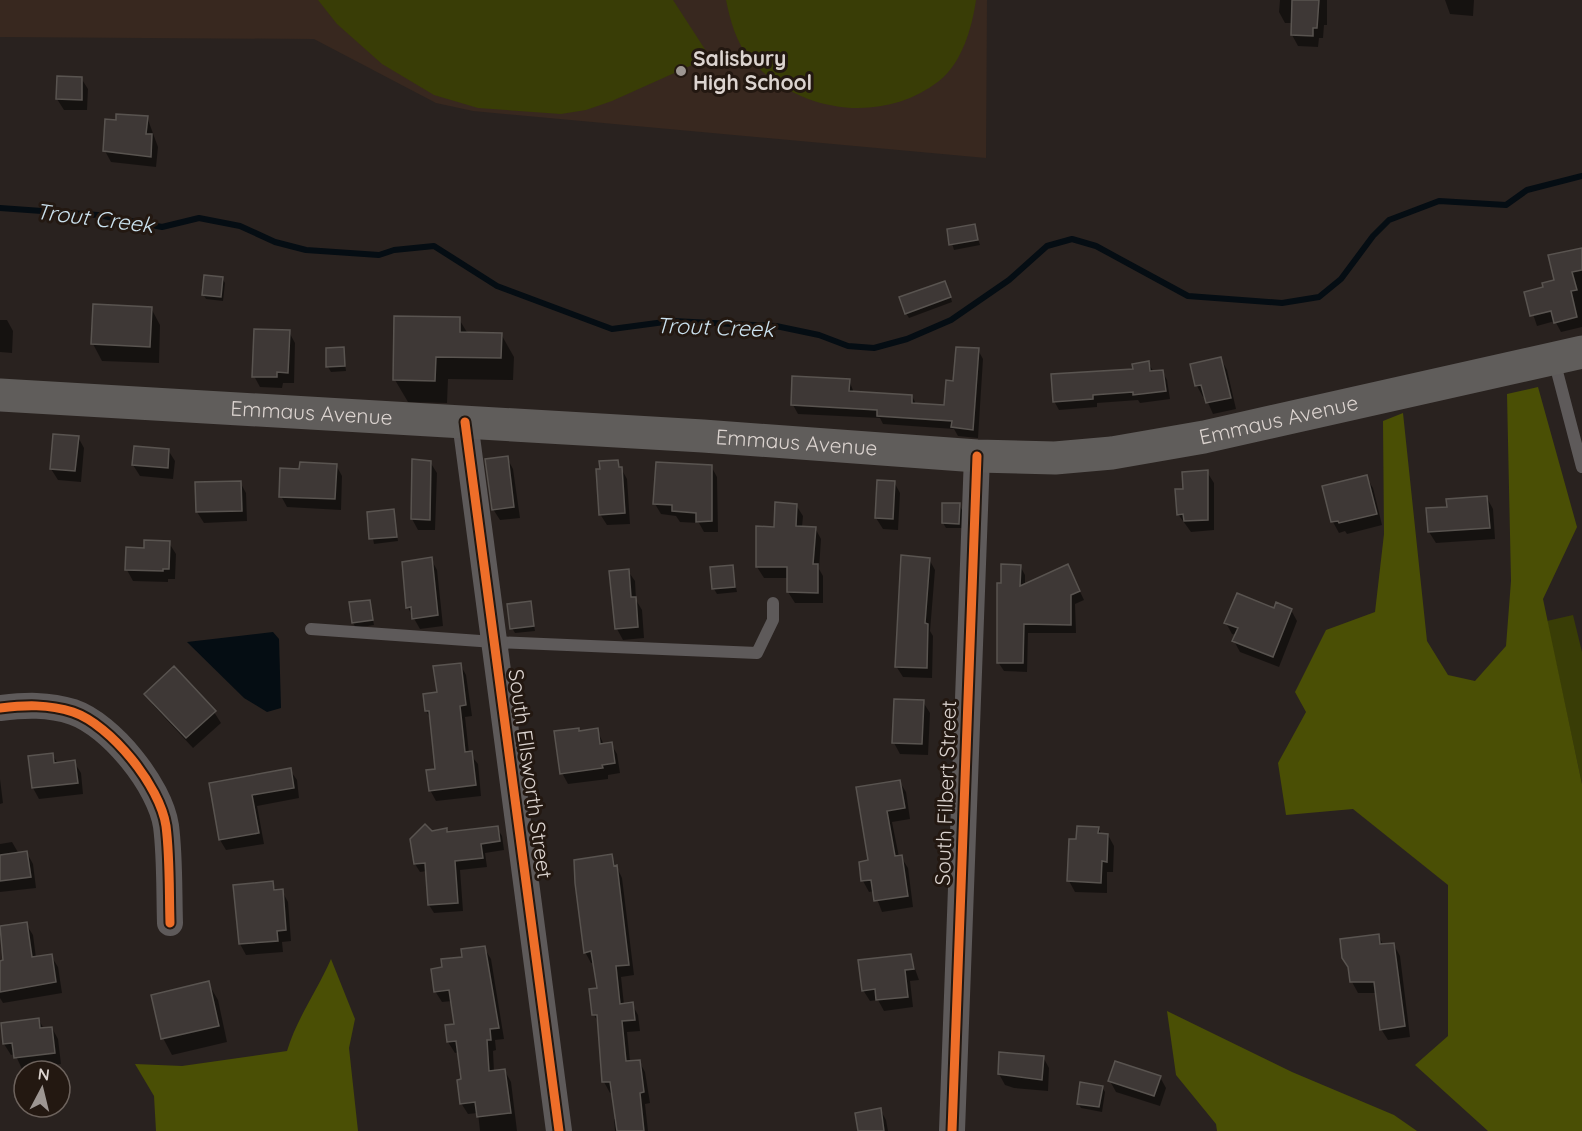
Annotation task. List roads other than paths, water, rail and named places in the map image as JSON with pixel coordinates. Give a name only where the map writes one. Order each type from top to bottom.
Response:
[{"type":"main road","name":"Emmaus Avenue","points":[[0,395],[465,422],[977,456],[1055,458],[1149,448],[1568,355]]},
{"type":"street","name":"South Ellsworth Street","points":[[465,422],[559,1131]]},
{"type":"street","name":"South Filbert Street","points":[[952,1131],[977,456]]},
{"type":"street","points":[[0,708],[32,704],[75,712],[116,740],[137,766],[155,790],[166,825],[170,922]]},
{"type":"lane","points":[[1568,355],[1582,467]]},
{"type":"lane","points":[[311,629],[494,642],[757,653],[773,620],[772,603]]},
{"type":"waterway","name":"Trout Creek","points":[[0,208],[98,215],[162,227],[199,218],[240,226],[275,242],[306,250],[379,255],[394,250],[434,246],[497,286],[612,329],[672,321],[776,326],[819,335],[848,346],[874,348],[907,339],[951,320],[1009,280],[1047,246],[1072,239],[1096,246],[1188,296],[1282,303],[1319,297],[1341,279],[1373,236],[1389,220],[1439,201],[1506,205],[1527,190],[1582,176]]},
{"type":"place","name":"Salisbury High School","points":[[681,71]]}]
